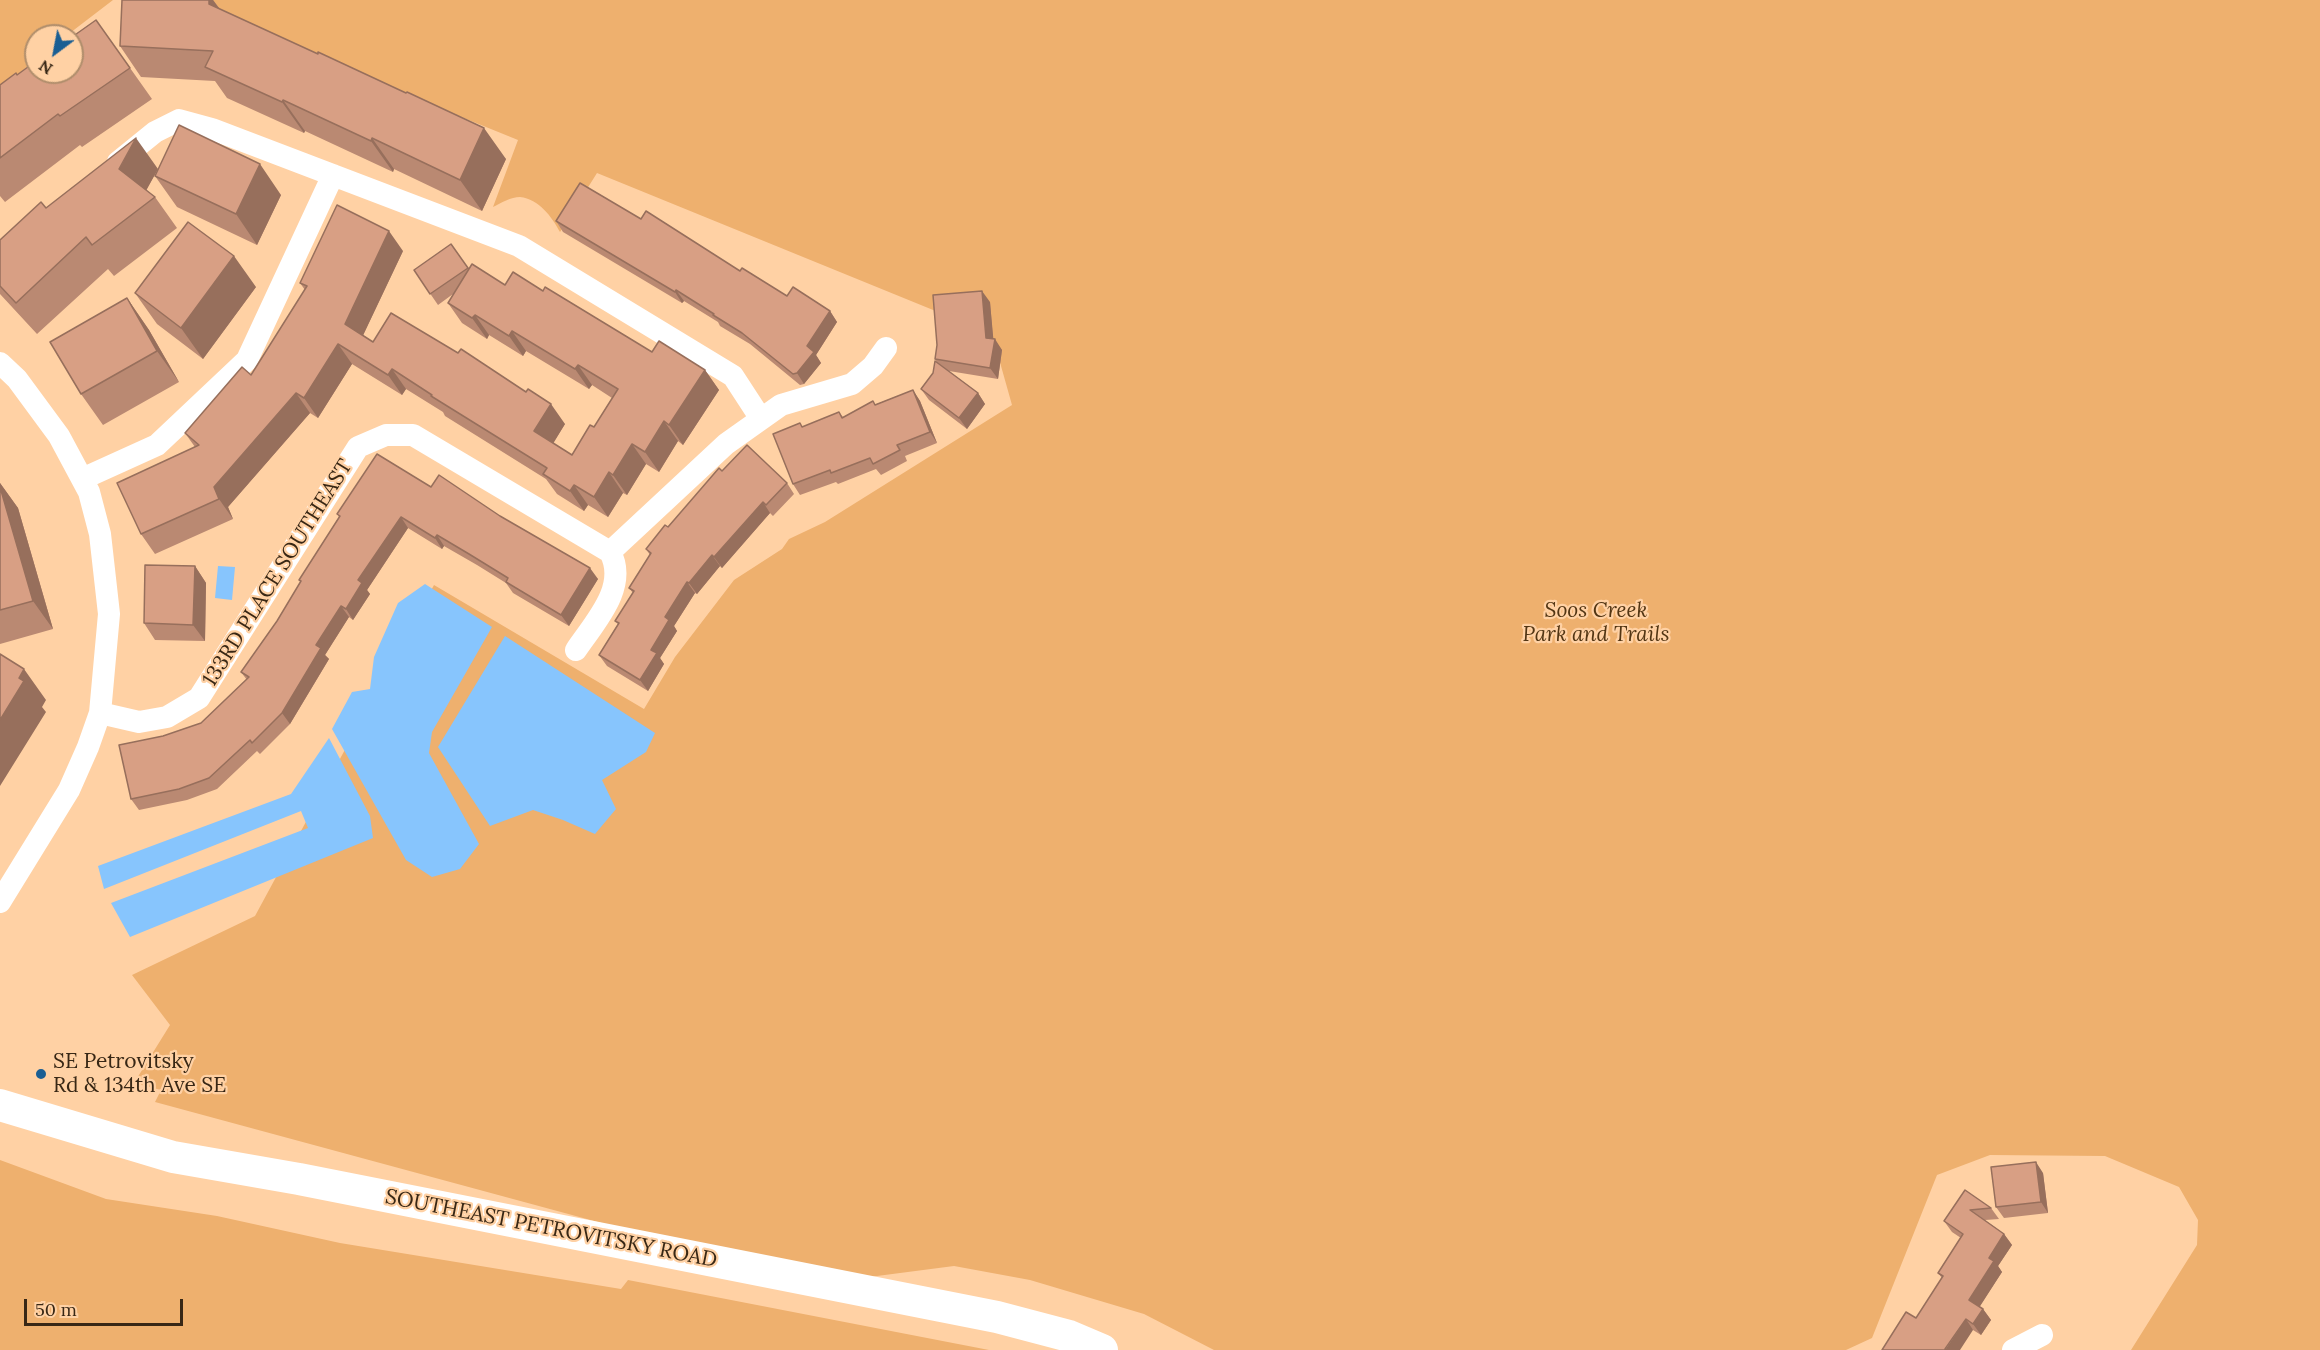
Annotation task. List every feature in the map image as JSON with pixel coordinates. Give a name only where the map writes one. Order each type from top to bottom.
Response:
[{"type":"main road","name":"SOUTHEAST PETROVITSKY ROAD","points":[[0,1105],[173,1157],[298,1179],[986,1315],[1069,1336],[1102,1350]]},
{"type":"street","points":[[100,176],[154,132],[179,120],[212,129],[519,246],[733,376],[761,419]]},
{"type":"street","points":[[82,479],[156,445],[247,360],[333,176]]},
{"type":"street","points":[[576,650],[612,593],[617,577],[615,562],[610,552],[726,444],[781,405],[852,384],[873,366],[886,348]]},
{"type":"street","points":[[0,363],[17,379],[59,436],[89,492],[100,534],[109,614],[100,713],[88,747],[69,790],[0,902]]},
{"type":"street","name":"133RD PLACE SOUTHEAST","points":[[100,713],[139,722],[166,717],[198,698],[358,447],[386,435],[413,435],[610,552]]},
{"type":"street","points":[[2013,1350],[2042,1335]]},
{"type":"green space","points":[[0,0],[113,0],[82,24],[24,24],[24,69],[0,90]]},
{"type":"green space","name":"Soos Creek Park and Trails","points":[[173,0],[2320,0],[2320,1350],[2131,1350],[2197,1245],[2198,1220],[2179,1187],[2105,1156],[1990,1155],[1937,1175],[1872,1338],[1846,1350],[1214,1350],[1144,1314],[1030,1280],[954,1266],[823,1283],[155,1102],[161,1090],[134,1083],[170,1025],[132,975],[255,916],[434,585],[644,709],[675,657],[734,580],[782,549],[789,539],[825,522],[1012,405],[992,334],[597,173],[560,232],[544,210],[527,198],[513,198],[493,207],[518,140]]},
{"type":"green space","points":[[0,1160],[106,1199],[217,1216],[340,1243],[621,1289],[628,1280],[989,1350],[0,1350]]},
{"type":"water","points":[[218,566],[235,567],[232,600],[215,598]]},
{"type":"water","points":[[425,584],[492,627],[432,732],[429,753],[479,844],[460,869],[432,877],[406,860],[332,729],[352,692],[370,689],[374,657],[398,603]]},
{"type":"water","points":[[505,636],[655,733],[646,752],[602,780],[616,809],[595,834],[533,810],[490,826],[438,747]]},
{"type":"water","points":[[329,738],[370,816],[373,838],[130,937],[111,903],[308,828],[301,811],[104,889],[98,866],[291,794]]},
{"type":"building","points":[[122,0],[209,0],[209,4],[484,128],[460,180],[372,138],[371,141],[205,67],[213,51],[120,46]]},
{"type":"building","points":[[96,20],[130,68],[60,116],[58,114],[0,158],[0,85],[24,70],[24,84],[84,84],[84,28]]},
{"type":"building","points":[[179,125],[260,164],[236,214],[155,176]]},
{"type":"building","points":[[136,138],[119,169],[155,197],[92,245],[86,237],[16,303],[0,286],[0,240],[41,202],[46,208]]},
{"type":"building","points":[[580,183],[641,219],[646,211],[740,271],[742,268],[787,296],[793,287],[830,311],[807,346],[814,352],[797,373],[793,374],[742,333],[714,314],[556,221]]},
{"type":"building","points":[[337,205],[389,231],[345,324],[373,342],[391,313],[458,353],[461,349],[526,392],[528,389],[551,404],[534,431],[572,455],[590,425],[594,427],[618,389],[578,365],[575,369],[512,331],[509,336],[475,315],[472,318],[448,303],[472,264],[505,285],[513,272],[543,291],[545,287],[652,352],[659,341],[705,370],[669,425],[664,421],[645,452],[632,444],[613,475],[609,472],[594,497],[574,485],[570,491],[543,474],[547,468],[392,369],[388,375],[338,344],[304,398],[296,393],[214,487],[219,499],[141,534],[117,483],[199,445],[185,433],[242,367],[251,375],[307,286],[300,283]]},
{"type":"building","points":[[188,222],[234,256],[181,328],[135,293]]},
{"type":"building","points":[[451,244],[468,268],[430,294],[414,270]]},
{"type":"building","points":[[982,291],[986,338],[995,339],[990,368],[935,359],[937,345],[933,295]]},
{"type":"building","points":[[127,298],[157,351],[81,394],[50,342]]},
{"type":"building","points":[[935,361],[978,393],[959,418],[921,389],[933,373]]},
{"type":"building","points":[[913,390],[930,432],[897,445],[900,450],[873,464],[870,458],[793,484],[773,434],[800,423],[802,427],[839,412],[842,418],[873,401],[875,405]]},
{"type":"building","points":[[747,445],[787,483],[766,505],[763,502],[714,557],[712,555],[689,583],[687,582],[665,617],[669,620],[651,650],[657,653],[640,680],[599,655],[619,623],[615,621],[634,591],[629,588],[651,553],[646,549],[665,525],[668,527],[719,468],[722,471]]},
{"type":"building","points":[[377,454],[431,487],[439,475],[500,516],[590,568],[561,615],[506,582],[508,578],[469,554],[437,535],[435,538],[401,517],[358,580],[362,583],[346,609],[341,606],[316,645],[321,648],[282,713],[252,743],[250,740],[209,778],[179,789],[131,799],[119,745],[163,736],[201,723],[249,677],[241,672],[277,621],[301,581],[299,580],[340,516],[337,514]]},
{"type":"building","points":[[0,487],[33,601],[0,610]]},
{"type":"building","points":[[145,565],[195,566],[193,625],[144,623]]},
{"type":"building","points":[[0,654],[24,669],[19,678],[24,681],[0,720]]},
{"type":"building","points":[[2036,1162],[2041,1202],[1996,1207],[1991,1167]]},
{"type":"building","points":[[1965,1190],[1991,1208],[1970,1210],[2004,1234],[1989,1258],[1994,1261],[1969,1300],[1983,1309],[1973,1324],[1966,1319],[1946,1350],[1882,1350],[1906,1312],[1916,1318],[1943,1276],[1938,1273],[1963,1234],[1944,1221]]},
{"type":"place","name":"SE Petrovitsky Rd & 134th Ave SE","points":[[41,1074]]}]
